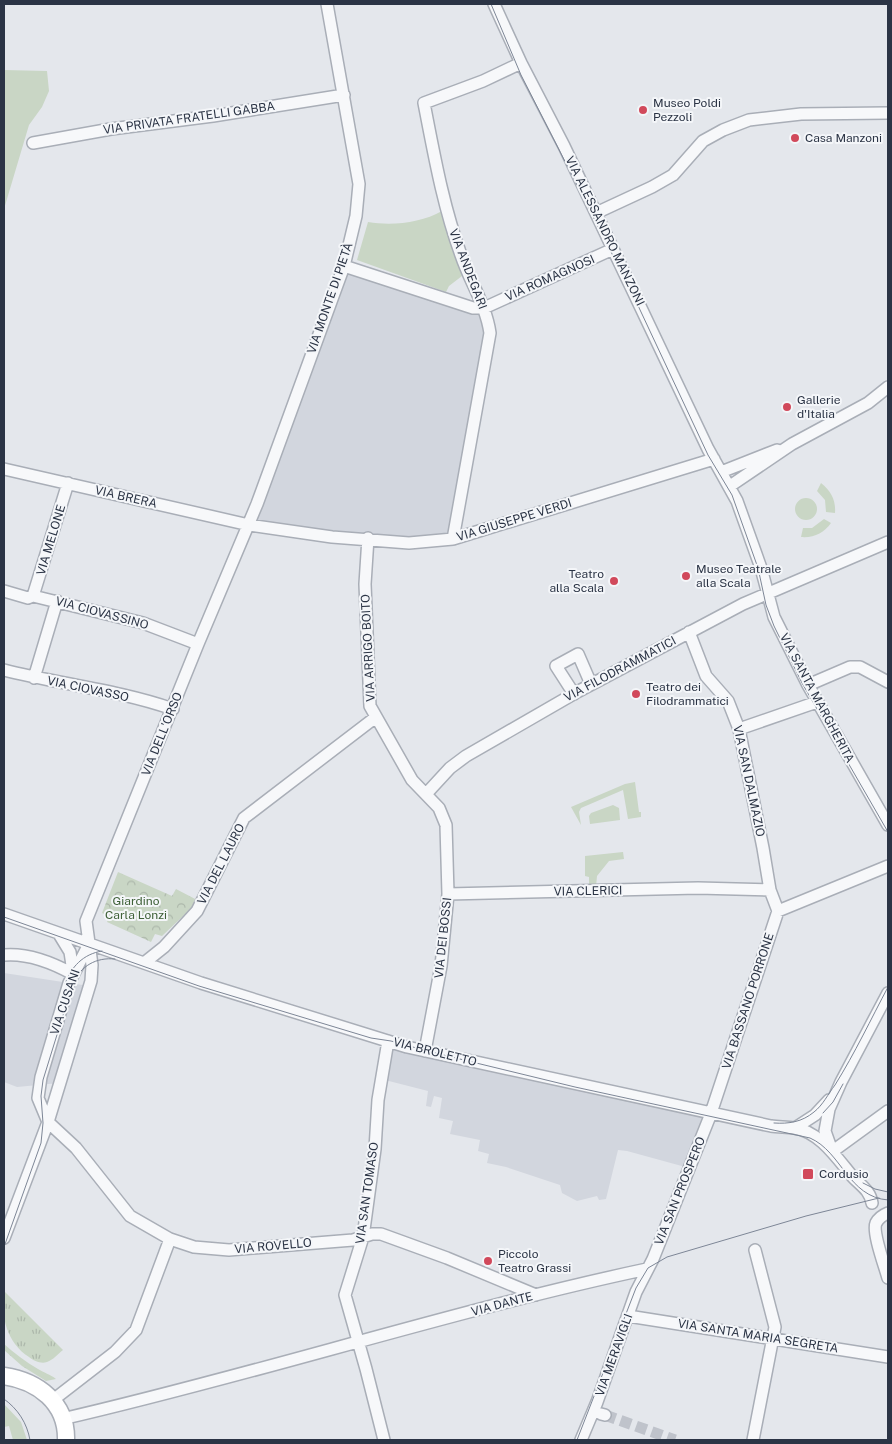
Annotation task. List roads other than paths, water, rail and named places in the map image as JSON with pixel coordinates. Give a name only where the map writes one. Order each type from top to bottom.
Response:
[{"type":"street","name":"VIA MONTE DI PIETÀ","points":[[248,525],[344,266],[356,216],[359,190],[327,4]]},
{"type":"street","name":"VIA ALESSANDRO MANZONI","points":[[494,4],[521,63],[614,249],[714,460],[730,486]]},
{"type":"street","name":"VIA ANDEGARI","points":[[454,539],[490,333],[484,308],[461,256],[446,205],[424,104],[483,82],[521,63]]},
{"type":"street","name":"VIA PRIVATA FRATELLI GABBA","points":[[33,143],[110,129],[212,116],[344,95]]},
{"type":"street","points":[[596,213],[673,175],[703,141],[723,130],[750,120],[801,114],[888,113]]},
{"type":"street","name":"VIA ROMAGNOSI","points":[[484,308],[614,249]]},
{"type":"street","points":[[344,266],[473,308],[484,308]]},
{"type":"street","points":[[730,486],[792,444],[868,403],[888,387]]},
{"type":"street","points":[[721,472],[792,444]]},
{"type":"street","name":"VIA GIUSEPPE VERDI","points":[[248,525],[332,537],[409,542],[454,539],[714,460]]},
{"type":"street","name":"VIA BRERA","points":[[4,469],[248,525]]},
{"type":"street","name":"VIA MELONE","points":[[33,596],[68,483]]},
{"type":"street","name":"VIA SANTA MARGHERITA","points":[[730,486],[756,552],[774,617],[808,686],[888,825]]},
{"type":"street","name":"VIA DELL'ORSO","points":[[89,944],[86,921],[248,525]]},
{"type":"street","name":"VIA ARRIGO BOITO","points":[[368,538],[365,584],[370,706],[412,780],[439,808],[446,825]]},
{"type":"street","name":"VIA FILODRAMMATICI","points":[[426,794],[450,768],[476,750],[591,684],[767,593],[888,543]]},
{"type":"street","name":"VIA CIOVASSINO","points":[[4,591],[28,598],[33,596],[143,623],[198,644]]},
{"type":"street","points":[[34,678],[57,602]]},
{"type":"street","name":"VIA SAN DALMAZIO","points":[[689,632],[706,676],[728,701],[739,729],[770,890]]},
{"type":"street","points":[[574,694],[556,666],[578,654],[591,684]]},
{"type":"street","points":[[808,686],[850,667],[860,667],[888,682]]},
{"type":"street","name":"VIA CIOVASSO","points":[[4,670],[34,678],[106,691],[173,709]]},
{"type":"street","points":[[739,729],[817,702]]},
{"type":"street","name":"VIA DEL LAURO","points":[[144,963],[164,948],[197,911],[244,818],[376,717]]},
{"type":"street","points":[[873,800],[888,808]]},
{"type":"street","name":"VIA DEI BOSSI","points":[[425,1051],[441,966],[448,894],[446,825]]},
{"type":"street","points":[[770,890],[778,911],[888,866]]},
{"type":"street","name":"VIA CLERICI","points":[[448,894],[698,888],[770,890]]},
{"type":"street","name":"VIA BASSANO PORRONE","points":[[711,1113],[778,911]]},
{"type":"street","name":"VIA BROLETTO","points":[[4,914],[201,984],[388,1041],[425,1051],[771,1126],[792,1128],[818,1139],[833,1151]]},
{"type":"street","points":[[4,955],[26,956],[55,965],[73,974],[70,952],[59,934]]},
{"type":"street","name":"VIA CUSANI","points":[[48,1122],[38,1098],[40,1076],[73,974],[89,944]]},
{"type":"street","name":"VIA CUSANI","points":[[4,1238],[48,1122],[91,981],[92,965],[89,944]]},
{"type":"street","points":[[872,1203],[871,1196],[866,1188],[852,1176],[833,1151],[827,1139],[826,1120],[832,1099],[888,993]]},
{"type":"street","name":"VIA SAN TOMASO","points":[[358,1342],[345,1295],[363,1237],[375,1149],[378,1100],[388,1041]]},
{"type":"street","points":[[792,1128],[823,1107],[841,1082]]},
{"type":"street","points":[[833,1151],[888,1111]]},
{"type":"street","name":"VIA SAN PROSPERO","points":[[646,1269],[653,1259],[711,1113]]},
{"type":"street","name":"VIA ROVELLO","points":[[48,1122],[76,1148],[130,1216],[170,1239],[194,1247],[228,1250],[353,1240],[372,1234],[381,1234],[447,1258],[536,1295]]},
{"type":"street","points":[[885,1214],[875,1224],[888,1278]]},
{"type":"street","points":[[53,1400],[115,1352],[136,1330],[170,1239]]},
{"type":"street","points":[[753,1440],[775,1327],[756,1250]]},
{"type":"street","name":"VIA DANTE","points":[[62,1419],[536,1295],[646,1269]]},
{"type":"street","name":"VIA MERAVIGLI","points":[[581,1440],[646,1269]]},
{"type":"street","name":"VIA SANTA MARIA SEGRETA","points":[[628,1316],[888,1357]]},
{"type":"street","points":[[358,1342],[384,1440]]},
{"type":"street","points":[[4,1365],[10,1377],[32,1386],[53,1400],[60,1410],[66,1440]]},
{"type":"tunnel","points":[[605,1415],[675,1440]]},
{"type":"tram line","points":[[491,4],[521,75],[634,297],[708,455],[732,495],[758,568],[766,605],[774,626],[802,683],[888,832]]},
{"type":"tram line","points":[[4,917],[199,986],[371,1038],[391,1041],[575,1087],[810,1138],[830,1153],[854,1183],[863,1191],[874,1197],[888,1200]]},
{"type":"tram line","points":[[65,984],[74,967],[79,962],[89,955],[102,951]]},
{"type":"tram line","points":[[4,1247],[41,1143],[43,1080],[73,983],[80,972],[95,961],[115,959]]},
{"type":"tram line","points":[[774,1123],[790,1123],[800,1120],[820,1106],[849,1061],[888,987]]},
{"type":"tram line","points":[[823,1113],[833,1102],[843,1084]]},
{"type":"tram line","points":[[863,1183],[875,1189],[888,1192]]},
{"type":"tram line","points":[[577,1440],[636,1288],[648,1268],[667,1257],[806,1216],[879,1198]]},
{"type":"tram line","points":[[4,1399],[14,1407],[21,1417],[27,1428],[30,1440]]},
{"type":"place","name":"Museo Poldi Pezzoli","points":[[643,110]]},
{"type":"place","name":"Casa Manzoni","points":[[795,138]]},
{"type":"place","name":"Gallerie d'Italia","points":[[787,407]]},
{"type":"place","name":"Museo Teatrale alla Scala","points":[[686,576]]},
{"type":"place","name":"Teatro alla Scala","points":[[614,581]]},
{"type":"place","name":"Teatro dei Filodrammatici","points":[[636,694]]},
{"type":"place","name":"Cordusio","points":[[808,1174]]},
{"type":"place","name":"Piccolo Teatro Grassi","points":[[488,1261]]},
{"type":"park label","name":"Giardino Carla Lonzi","points":[[136,908]]}]
